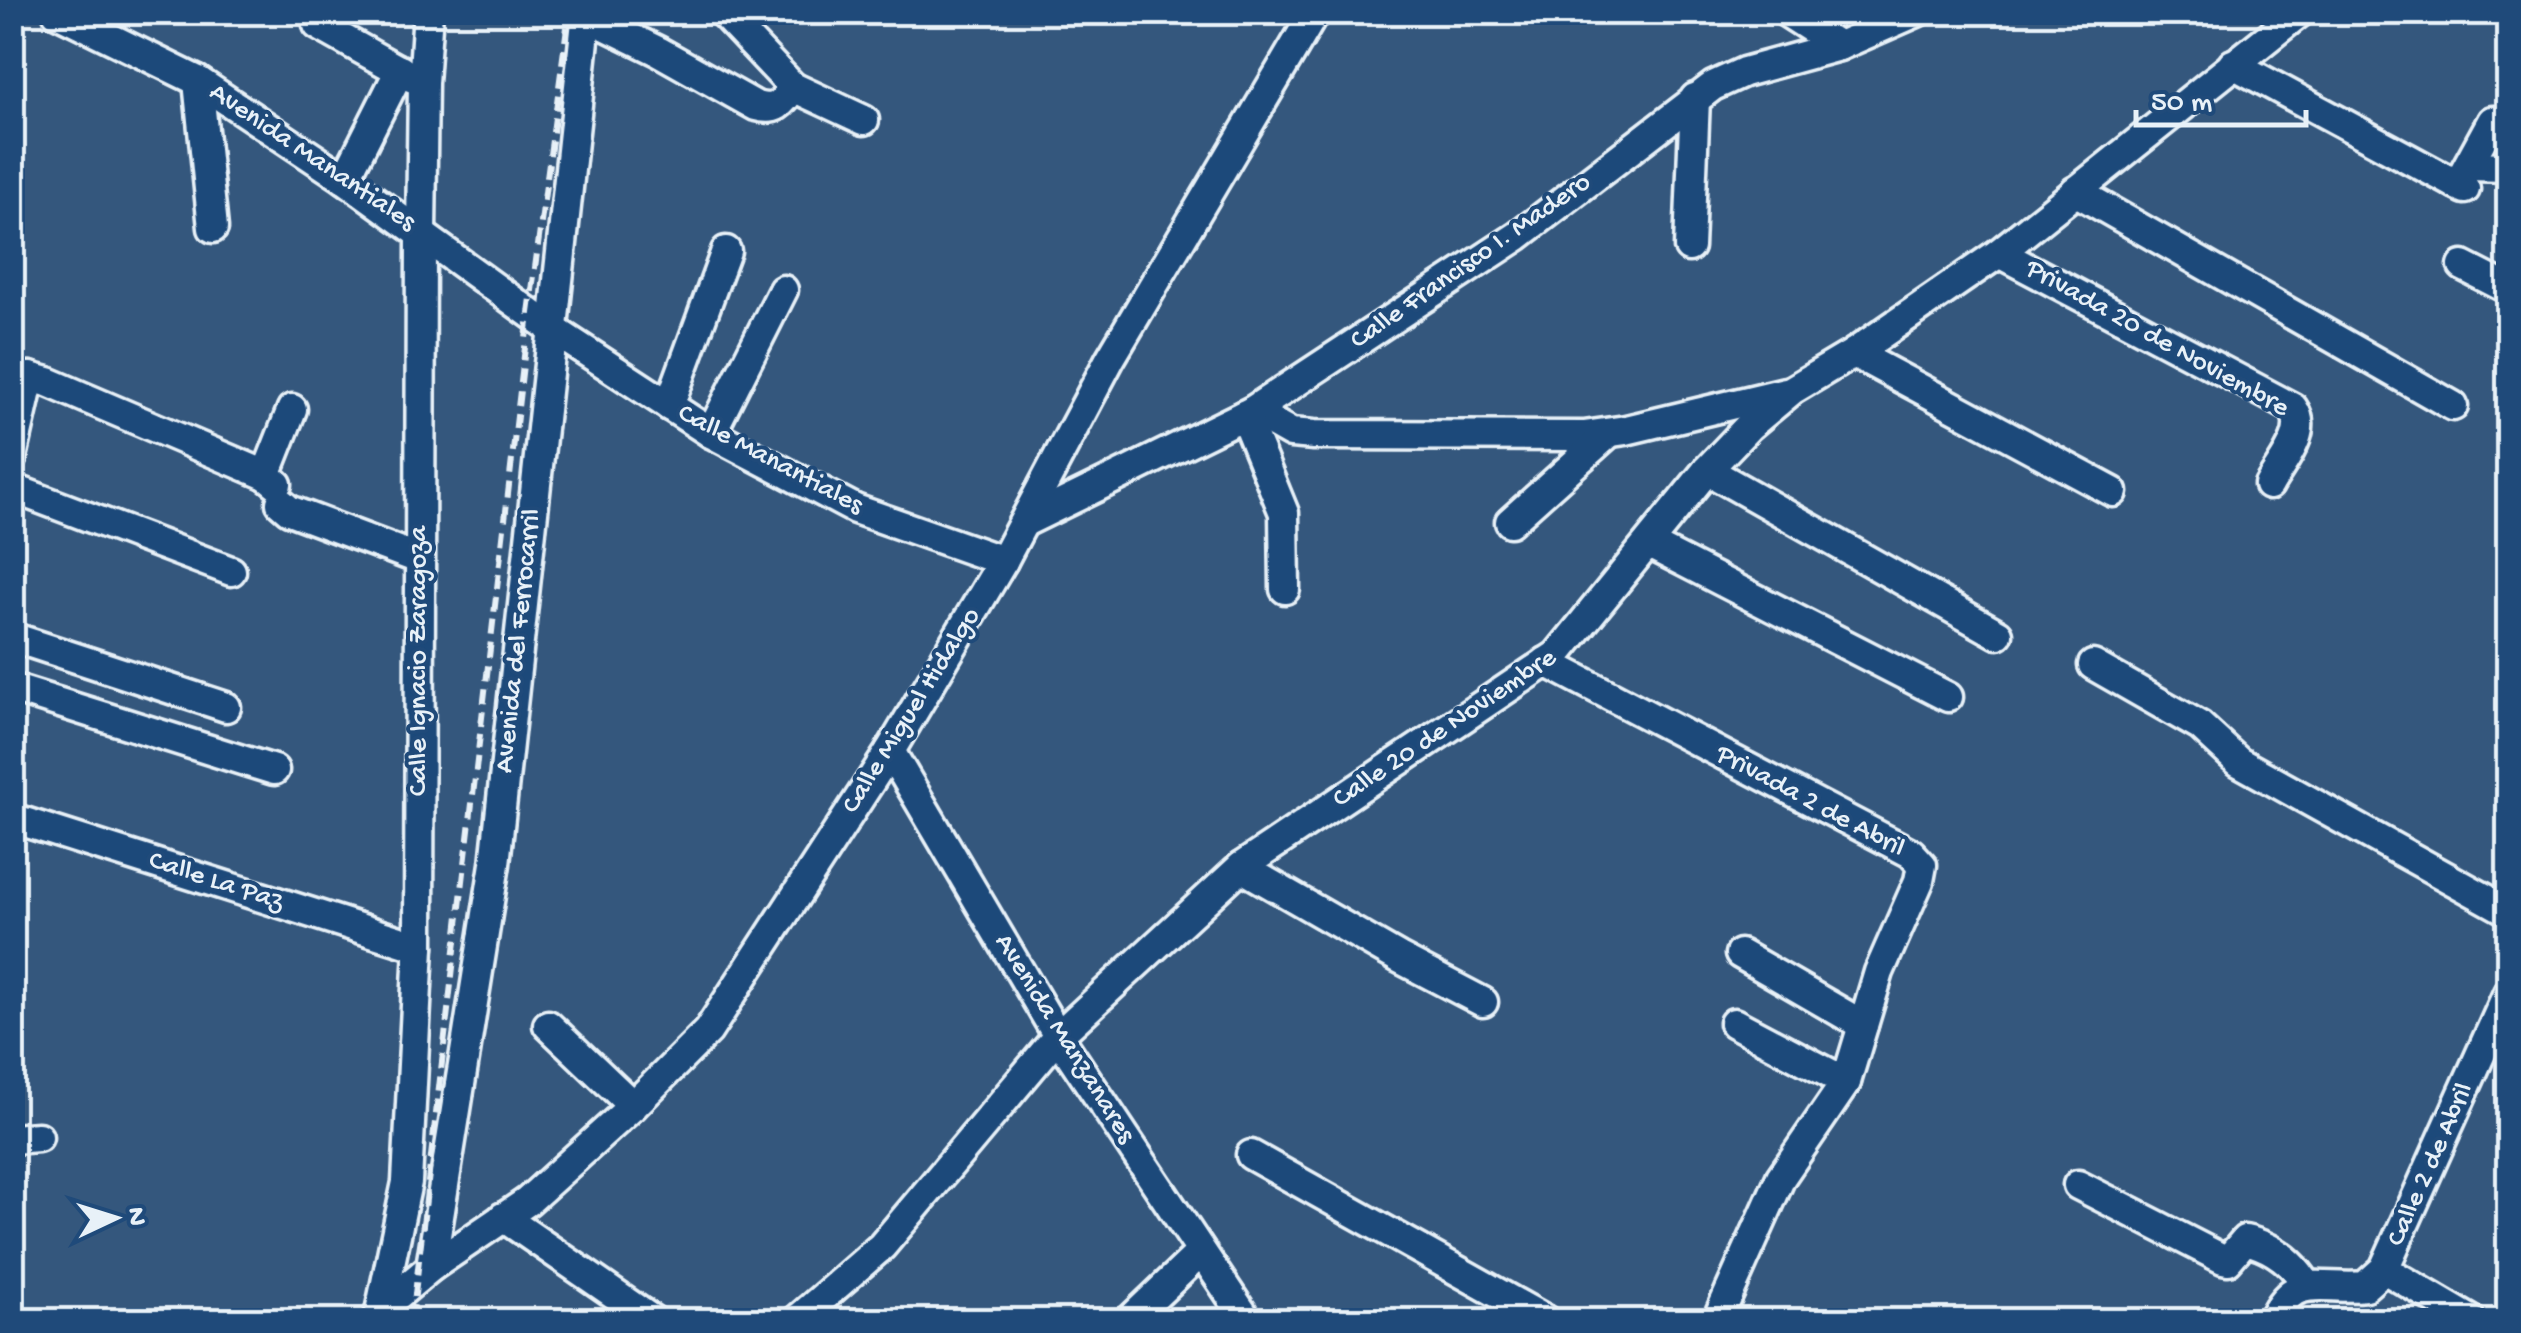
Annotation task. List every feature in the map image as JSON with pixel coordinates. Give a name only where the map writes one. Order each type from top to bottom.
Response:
[{"type":"street","name":"Avenida Manantiales","points":[[56,12],[198,81],[346,180],[552,329]]},
{"type":"street","name":"Calle Ignacio Zaragoza","points":[[379,1314],[407,1182],[419,947],[421,233],[412,76],[428,12]]},
{"type":"street","points":[[722,12],[794,86],[864,120]]},
{"type":"street","name":"Calle Miguel Hidalgo","points":[[379,1314],[431,1266],[528,1201],[634,1106],[708,1030],[890,751],[1026,522],[1110,360],[1314,12]]},
{"type":"street","points":[[1786,12],[1839,46]]},
{"type":"street","name":"Calle Francisco I. Madero","points":[[1026,522],[1248,413],[1518,236],[1713,86],[1744,72],[1839,46],[1917,12]]},
{"type":"street","name":"Calle 20 de Noviembre","points":[[797,1320],[882,1246],[1058,1036],[1241,866],[1546,662],[1569,642],[1707,470],[1749,426],[1792,390],[1854,353],[1999,253],[2300,12]]},
{"type":"street","points":[[586,14],[756,106],[770,110],[780,106],[794,86]]},
{"type":"street","name":"Avenida del Ferrocarril","points":[[431,1266],[495,864],[586,14]]},
{"type":"street","points":[[318,25],[412,76],[346,180]]},
{"type":"street","points":[[2233,64],[2464,180],[2508,168]]},
{"type":"street","points":[[198,81],[213,228]]},
{"type":"street","points":[[1690,247],[1695,98]]},
{"type":"street","points":[[2464,180],[2492,121]]},
{"type":"street","points":[[2075,191],[2453,406]]},
{"type":"street","points":[[669,406],[726,251]]},
{"type":"street","name":"Privada 20 de Noviembre","points":[[1999,253],[2293,408],[2300,419],[2300,430],[2269,485]]},
{"type":"street","points":[[2463,266],[2508,288]]},
{"type":"street","points":[[711,433],[783,290]]},
{"type":"street","name":"Calle Manantiales","points":[[552,329],[711,433],[855,509],[1003,560]]},
{"type":"street","points":[[1854,353],[2113,492]]},
{"type":"street","points":[[12,457],[21,377],[114,409],[274,487],[290,510],[418,559]]},
{"type":"street","points":[[1248,413],[1292,433],[1314,436],[1609,433],[1792,390]]},
{"type":"street","points":[[274,487],[292,410]]},
{"type":"street","points":[[1248,413],[1284,513],[1285,589]]},
{"type":"street","points":[[1510,522],[1609,433]]},
{"type":"street","points":[[1707,470],[1998,634]]},
{"type":"street","points":[[12,488],[231,571]]},
{"type":"street","points":[[1649,544],[1948,697]]},
{"type":"street","points":[[12,637],[226,707]]},
{"type":"street","name":"Privada 2 de Abril","points":[[1546,662],[1911,854],[1922,865],[1879,972],[1846,1082],[1781,1177],[1717,1320]]},
{"type":"street","points":[[2093,665],[2200,726],[2239,762],[2508,911]]},
{"type":"street","points":[[12,688],[274,770]]},
{"type":"street","name":"Avenida Manzanares","points":[[890,751],[1058,1036],[1202,1252],[1251,1318]]},
{"type":"street","name":"Calle La Paz","points":[[12,818],[419,947]]},
{"type":"street","points":[[1241,866],[1399,958],[1484,1002]]},
{"type":"street","points":[[1740,954],[1863,1025]]},
{"type":"street","name":"Calle 2 de Abril","points":[[2307,1285],[2365,1286],[2384,1269],[2508,992]]},
{"type":"street","points":[[1734,1022],[1846,1082]]},
{"type":"street","points":[[548,1024],[634,1106]]},
{"type":"street","points":[[1251,1155],[1546,1320]]},
{"type":"street","points":[[2078,1185],[2223,1259],[2228,1260],[2245,1240],[2284,1257],[2298,1269],[2307,1285],[2291,1293],[2272,1320]]},
{"type":"street","points":[[504,1218],[652,1320]]},
{"type":"street","points":[[1130,1320],[1202,1252]]},
{"type":"street","points":[[2384,1269],[2471,1320]]},
{"type":"railway","points":[[412,1320],[529,313],[569,12]]}]
